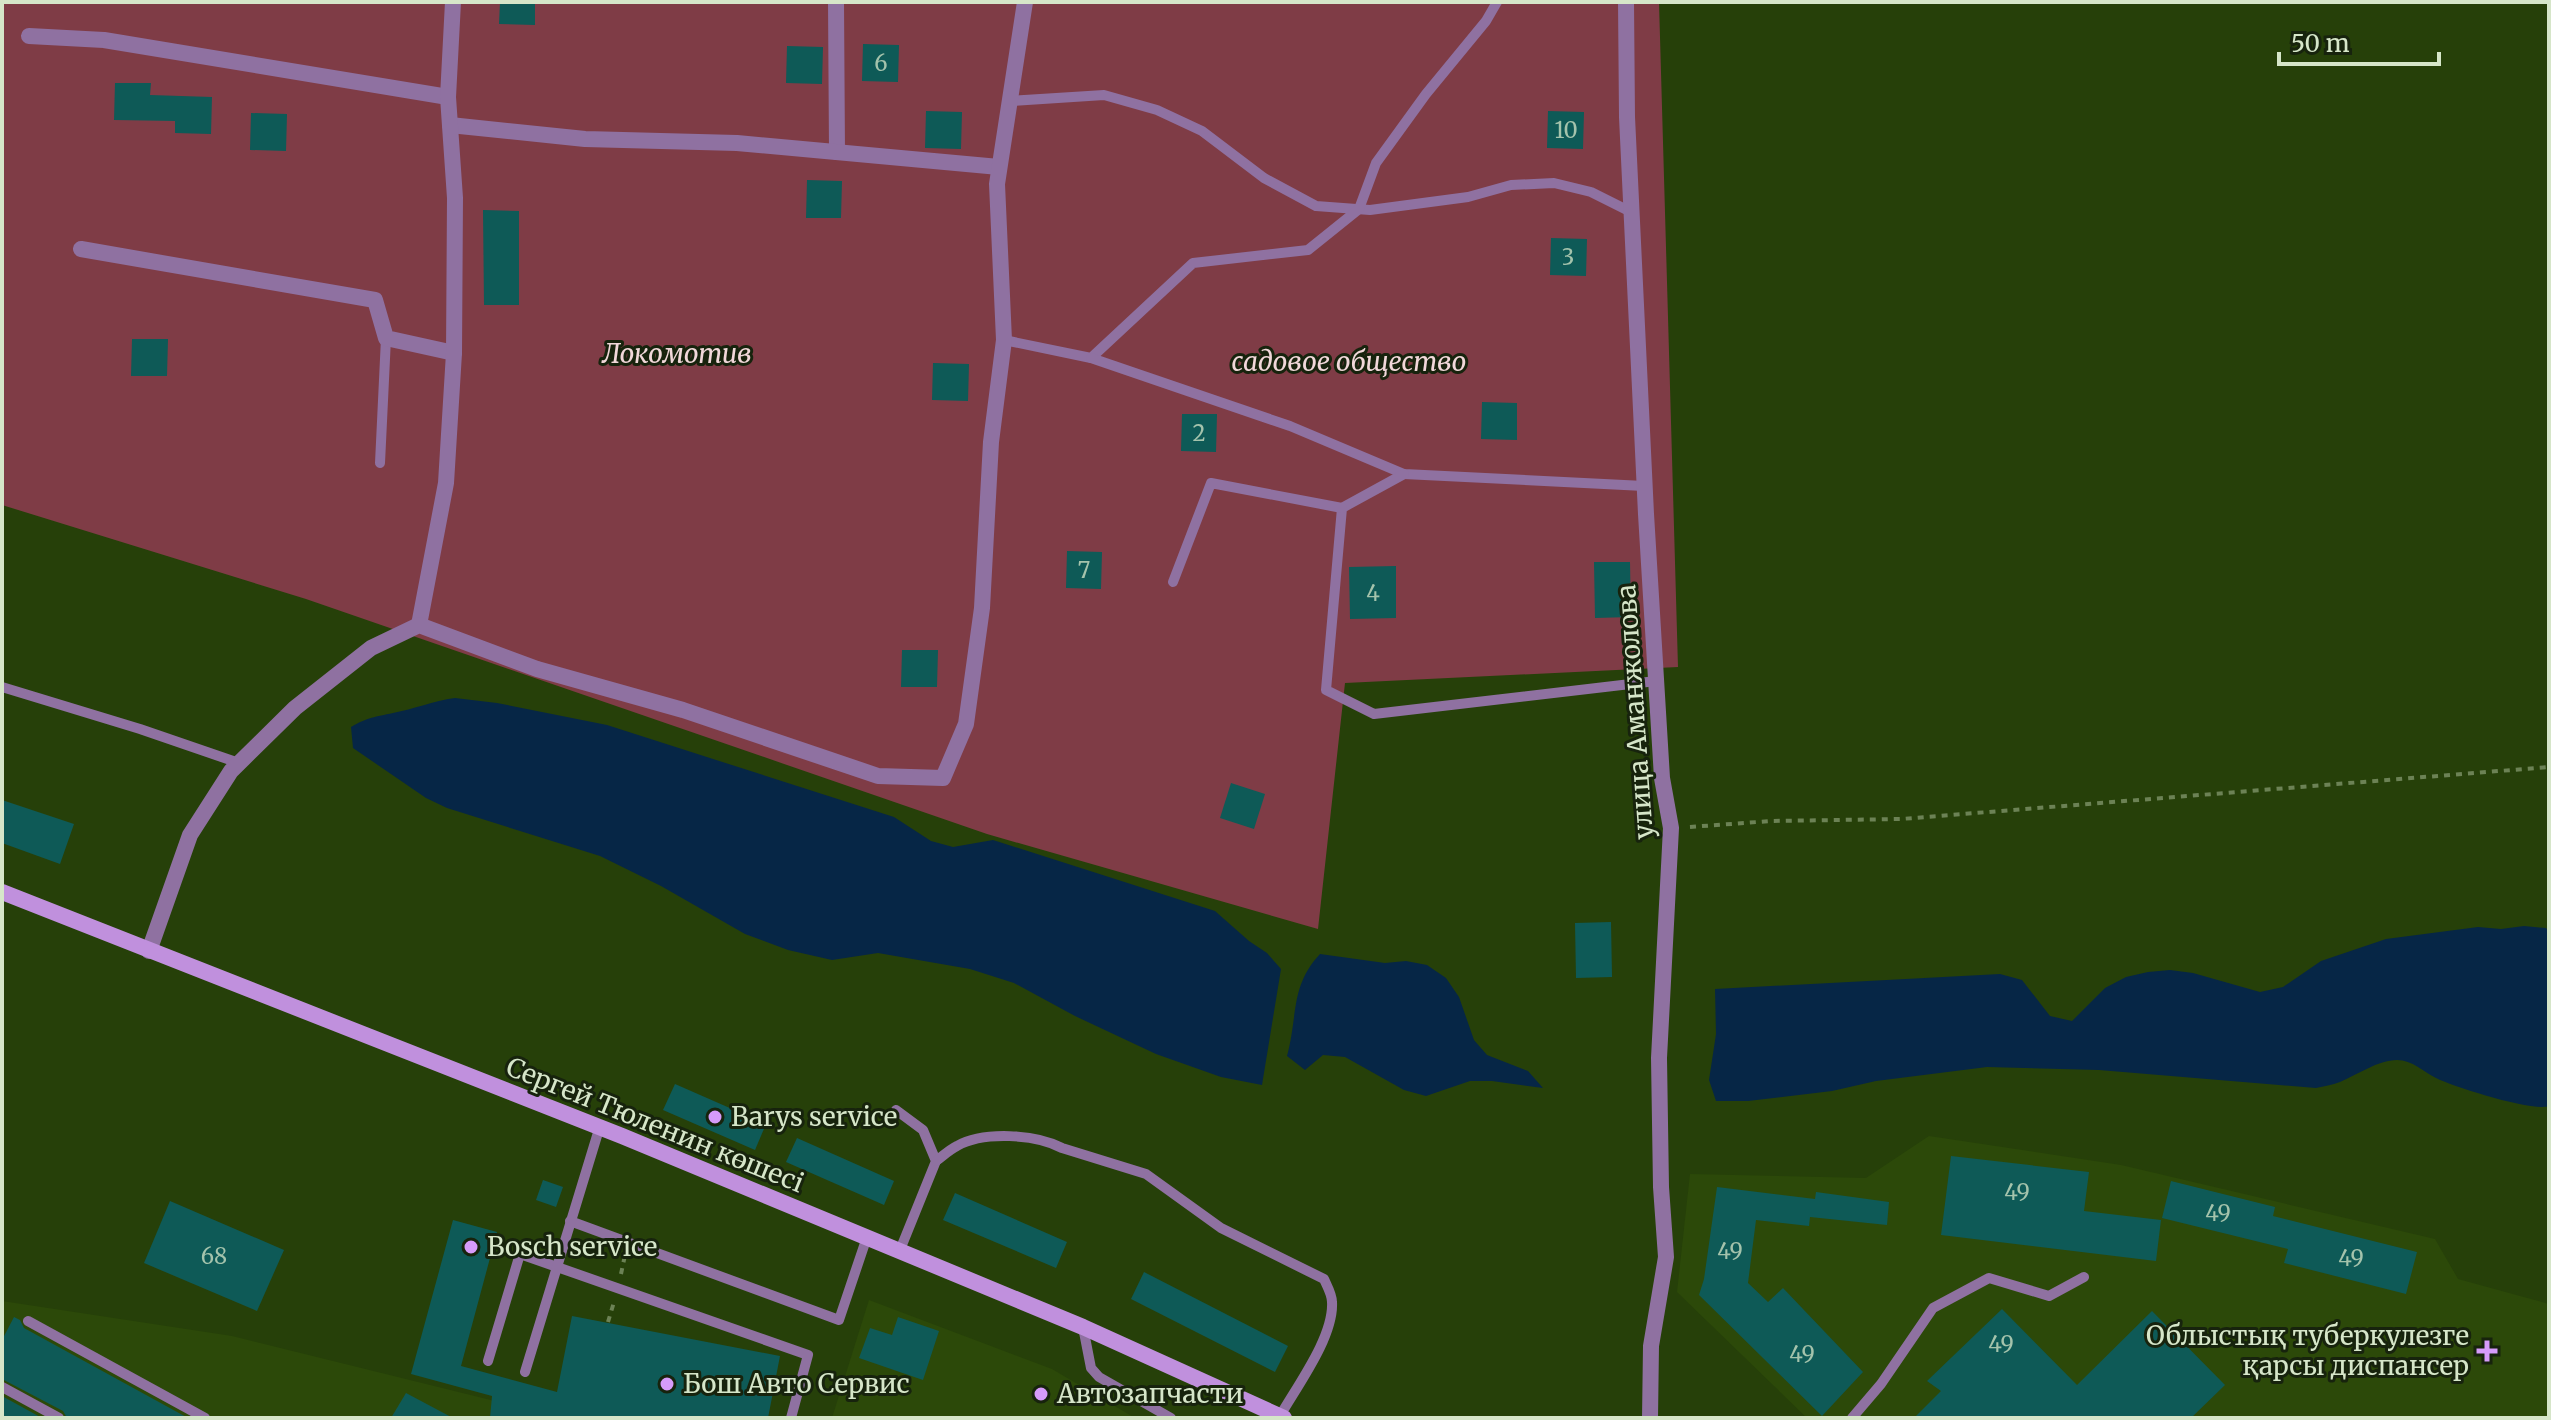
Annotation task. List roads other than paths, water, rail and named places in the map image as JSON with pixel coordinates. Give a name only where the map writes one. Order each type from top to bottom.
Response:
[{"type":"main road","name":"Сергей Тюленин көшесі","points":[[2,892],[600,1126],[1083,1327],[1282,1417]]},
{"type":"street","points":[[419,625],[446,483],[454,353],[455,198],[448,97],[453,2]]},
{"type":"street","points":[[836,2],[837,152]]},
{"type":"street","points":[[149,951],[190,835],[231,771],[295,708],[371,648],[419,625],[537,669],[683,710],[878,776],[943,778],[966,724],[982,608],[991,442],[1004,340],[997,184],[1025,2]]},
{"type":"street","name":"улица Аманжолова","points":[[1626,2],[1627,117],[1644,486],[1662,778],[1671,828],[1659,1058],[1661,1187],[1666,1257],[1651,1346],[1650,1418]]},
{"type":"street","points":[[29,36],[104,40],[448,97]]},
{"type":"street","points":[[450,125],[585,139],[737,143],[999,167]]},
{"type":"street","points":[[81,249],[375,300],[386,338],[454,353]]},
{"type":"lane","points":[[1091,358],[1193,263],[1308,250],[1359,209],[1376,163],[1426,94],[1486,21],[1497,2]]},
{"type":"lane","points":[[1010,101],[1104,95],[1157,110],[1202,131],[1264,178],[1316,206],[1359,209],[1468,197],[1511,185],[1554,183],[1591,192],[1631,212]]},
{"type":"lane","points":[[380,463],[386,338]]},
{"type":"lane","points":[[1004,340],[1091,358],[1290,426],[1404,474],[1644,486]]},
{"type":"lane","points":[[1173,582],[1211,483],[1342,508],[1404,474]]},
{"type":"lane","points":[[1342,508],[1326,690],[1374,714],[1656,681]]},
{"type":"lane","points":[[2,687],[239,763]]},
{"type":"lane","points":[[896,1110],[923,1130],[936,1161]]},
{"type":"lane","points":[[525,1372],[600,1126]]},
{"type":"lane","points":[[900,1250],[936,1161],[959,1144],[986,1137],[1037,1138],[1146,1174],[1221,1228],[1324,1279],[1333,1299],[1331,1320],[1282,1417]]},
{"type":"lane","points":[[570,1221],[839,1320],[867,1237]]},
{"type":"lane","points":[[488,1361],[520,1254],[808,1355],[791,1418]]},
{"type":"lane","points":[[1852,1418],[1881,1384],[1933,1308],[1989,1278],[2049,1296],[2084,1277]]},
{"type":"lane","points":[[28,1321],[205,1418]]},
{"type":"lane","points":[[1083,1327],[1091,1368],[1099,1377],[1171,1418]]},
{"type":"lane","points":[[2,1387],[59,1418]]},
{"type":"water","points":[[455,698],[497,703],[607,725],[894,817],[931,841],[953,847],[993,840],[1215,911],[1267,953],[1281,969],[1262,1085],[1221,1077],[1156,1054],[1014,983],[970,969],[878,953],[832,960],[788,950],[745,934],[661,886],[600,856],[447,808],[426,798],[353,748],[351,727],[357,724]]},
{"type":"water","points":[[2524,926],[2546,928],[2549,932],[2549,1106],[2511,1102],[2475,1092],[2397,1060],[2382,1062],[2340,1082],[2316,1088],[2099,1070],[1987,1067],[1876,1081],[1832,1091],[1748,1101],[1716,1101],[1709,1080],[1716,1034],[1715,989],[2000,974],[2022,980],[2050,1016],[2072,1021],[2105,988],[2126,977],[2148,972],[2170,970],[2193,973],[2260,992],[2283,987],[2321,961],[2386,939],[2478,927],[2501,929]]},
{"type":"water","points":[[1320,954],[1427,965],[1446,978],[1459,997],[1474,1040],[1487,1055],[1528,1071],[1543,1088],[1470,1081],[1426,1096],[1404,1090],[1345,1057],[1323,1055],[1305,1070],[1287,1056],[1299,990],[1310,966]]},
{"type":"place","name":"Barys service","points":[[715,1117]]},
{"type":"place","name":"Bosch service","points":[[471,1247]]},
{"type":"place","name":"Облыстық туберкулезге қарсы диспансер","points":[[2487,1351]]},
{"type":"place","name":"Бош Авто Сервис","points":[[667,1384]]},
{"type":"place","name":"Автозапчасти","points":[[1041,1394]]},
{"type":"park label","name":"Локомотив","points":[[677,354]]},
{"type":"park label","name":"садовое общество","points":[[1349,362]]}]
